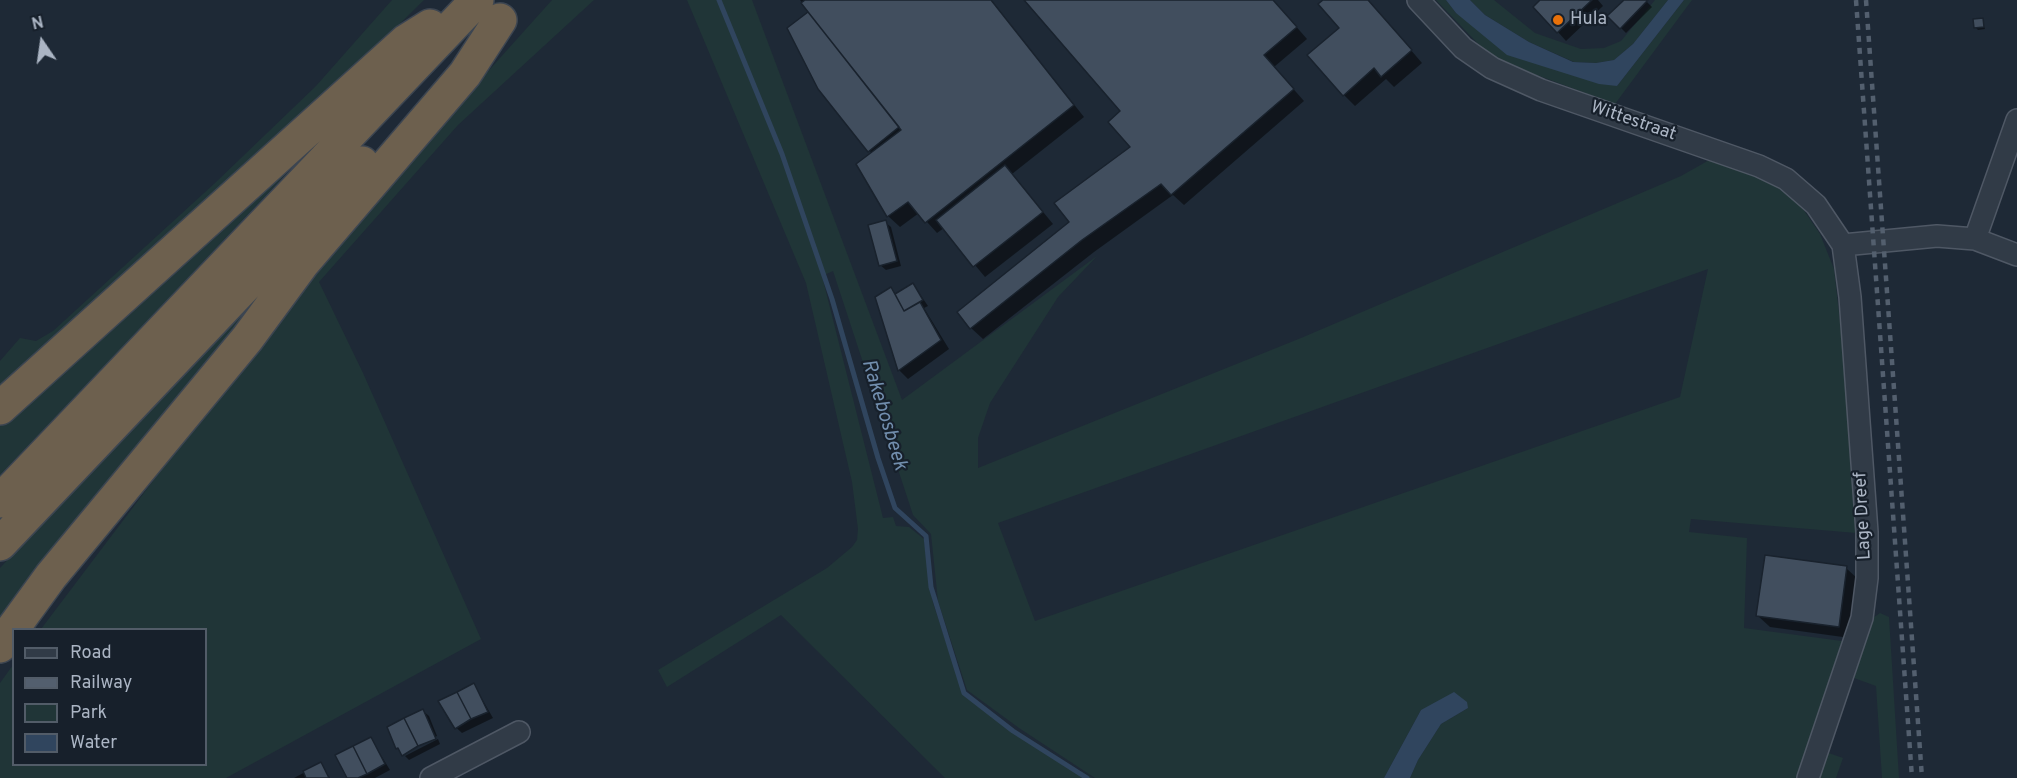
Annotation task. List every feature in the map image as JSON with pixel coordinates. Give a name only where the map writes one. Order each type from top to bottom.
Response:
[{"type":"highway","points":[[0,408],[406,42],[492,5]]},
{"type":"highway","points":[[0,501],[492,5]]},
{"type":"highway","points":[[0,544],[492,5]]},
{"type":"highway","points":[[13,628],[51,576],[247,339],[303,263],[465,74],[492,5]]},
{"type":"highway","points":[[0,646],[12,630]]},
{"type":"street","name":"Wittestraat","points":[[1418,0],[1463,48],[1492,68],[1541,90],[1760,166],[1786,179],[1810,199],[1843,245]]},
{"type":"street","points":[[1975,239],[2017,120]]},
{"type":"street","points":[[1843,245],[1937,236],[1975,239],[2017,255]]},
{"type":"street","name":"Lage Dreef","points":[[1808,778],[1862,618],[1867,578],[1867,532],[1850,297],[1843,245]]},
{"type":"street","points":[[431,778],[460,772],[519,732]]},
{"type":"green space","points":[[392,0],[424,0],[300,122],[0,395],[0,361],[20,338],[36,341],[53,331],[215,183],[316,86]]},
{"type":"green space","points":[[552,0],[594,0],[458,125],[319,282],[363,373],[481,639],[226,778],[0,778],[0,683],[12,666],[12,766],[207,766],[207,628],[42,628],[162,469],[421,146]]},
{"type":"green space","points":[[687,0],[752,0],[902,400],[1097,256],[1058,297],[990,403],[978,438],[978,468],[1301,338],[1681,176],[1711,159],[1758,175],[1781,187],[1801,206],[1820,234],[1834,269],[1844,357],[1856,533],[1691,519],[1689,532],[1747,538],[1744,628],[1842,641],[1797,778],[1410,778],[1418,760],[1441,724],[1468,708],[1421,710],[1384,778],[1095,778],[1019,728],[967,690],[938,601],[931,534],[913,515],[833,271],[822,276],[883,518],[893,517],[896,526],[909,527],[924,539],[933,603],[963,693],[1035,746],[1093,778],[945,778],[781,615],[667,687],[658,670],[827,568],[857,540],[858,529],[852,482],[806,283]],"holes":[[[1708,269],[1680,397],[1035,621],[998,523]]]},
{"type":"green space","points":[[1436,0],[1446,0],[1456,13],[1617,86],[1684,0],[1692,0],[1615,104],[1534,74],[1487,53]]},
{"type":"green space","points":[[1470,0],[1494,0],[1535,33],[1581,49],[1604,48],[1621,41],[1655,0],[1668,0],[1633,44],[1614,60],[1596,63],[1574,62],[1529,42],[1485,15]]},
{"type":"green space","points":[[335,122],[125,345],[0,475],[0,420]]},
{"type":"green space","points":[[330,218],[0,632],[0,568]]},
{"type":"green space","points":[[1880,613],[1889,617],[1899,778],[1882,778],[1876,686],[1854,678],[1873,618]]},
{"type":"green space","points":[[1826,752],[1843,758],[1836,778],[1818,778]]},
{"type":"water","points":[[1446,0],[1470,0],[1485,15],[1529,42],[1573,62],[1596,63],[1614,60],[1633,44],[1668,0],[1684,0],[1617,86],[1599,84],[1507,55],[1456,13]]},
{"type":"water","points":[[1454,692],[1467,702],[1468,708],[1441,724],[1418,760],[1410,778],[1384,778],[1421,710]]},
{"type":"building","points":[[805,0],[991,0],[1074,105],[925,223],[908,202],[887,217],[856,164],[901,130],[801,3]]},
{"type":"building","points":[[1024,0],[1273,0],[1297,27],[1264,55],[1294,89],[1171,195],[1161,184],[1082,240],[970,329],[957,312],[1069,222],[1054,203],[1130,147],[1108,122],[1120,111]]},
{"type":"building","points":[[1323,0],[1368,0],[1412,50],[1381,77],[1374,68],[1343,96],[1307,55],[1339,28],[1318,4]]},
{"type":"building","name":"Hula","points":[[1540,0],[1592,0],[1557,33],[1533,7]]},
{"type":"building","points":[[1624,0],[1648,0],[1620,29],[1607,16]]},
{"type":"building","points":[[808,12],[899,127],[868,152],[818,89],[787,28]]},
{"type":"building","points":[[1983,18],[1984,27],[1974,28],[1973,19]]},
{"type":"building","points":[[1005,165],[1043,212],[973,267],[936,220]]},
{"type":"building","points":[[886,220],[897,261],[879,266],[868,225]]},
{"type":"building","points":[[913,283],[923,300],[904,311],[895,294]]},
{"type":"building","points":[[891,287],[904,311],[920,302],[941,340],[898,371],[875,297]]},
{"type":"building","points":[[1765,555],[1847,566],[1839,627],[1756,616]]},
{"type":"building","points":[[474,683],[488,712],[471,719],[457,692]]},
{"type":"building","points":[[457,692],[471,719],[455,729],[438,701]]},
{"type":"building","points":[[423,709],[436,739],[418,746],[404,718]]},
{"type":"building","points":[[404,718],[418,746],[402,756],[398,748],[396,749],[387,727]]},
{"type":"building","points":[[371,737],[385,764],[367,774],[353,746]]},
{"type":"building","points":[[353,746],[367,774],[358,778],[347,778],[335,755]]},
{"type":"building","points":[[321,762],[329,778],[306,778],[303,771]]},
{"type":"waterway","name":"Rakebosbeek","points":[[719,0],[782,154],[832,299],[878,458],[895,508],[926,536],[931,587],[964,693],[1013,731],[1087,778]]},
{"type":"railway","points":[[1856,0],[1912,778]]},
{"type":"railway","points":[[1866,0],[1922,778]]},
{"type":"place","name":"Hula","points":[[1558,20]]}]
